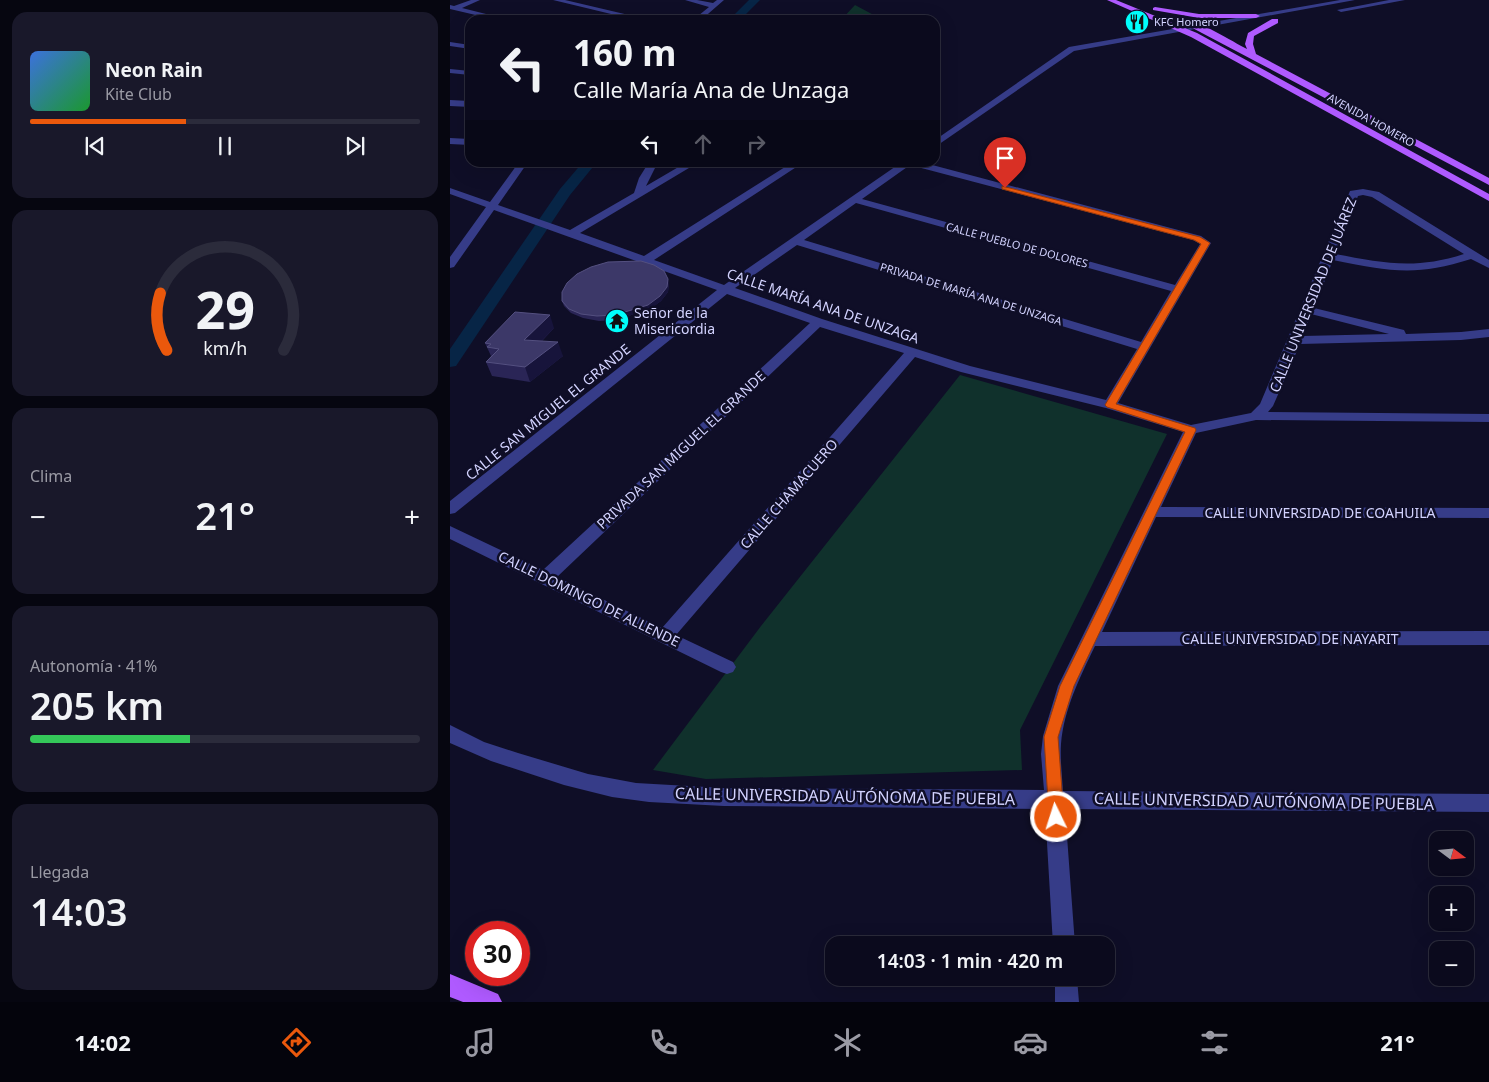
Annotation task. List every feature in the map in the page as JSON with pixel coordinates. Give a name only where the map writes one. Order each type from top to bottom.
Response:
[{"type":"main road","points":[[1110,0],[1181,29]]},
{"type":"main road","points":[[1131,0],[1139,3]]},
{"type":"main road","points":[[1147,6],[1198,26]]},
{"type":"main road","points":[[1155,9],[1199,16],[1256,16]]},
{"type":"main road","points":[[1254,56],[1249,44],[1251,35],[1275,22]]},
{"type":"main road","name":"AVENIDA HOMERO","points":[[1198,26],[1489,182]]},
{"type":"main road","name":"AVENIDA HOMERO","points":[[1181,29],[1489,198]]},
{"type":"main road","points":[[450,985],[490,1002]]},
{"type":"street","points":[[452,7],[477,0]]},
{"type":"street","points":[[556,0],[624,15]]},
{"type":"street","points":[[688,0],[715,6]]},
{"type":"street","points":[[703,15],[721,0]]},
{"type":"street","points":[[940,140],[1069,50],[1083,46],[1352,0]]},
{"type":"street","points":[[1194,36],[1402,0]]},
{"type":"street","points":[[452,7],[485,15]]},
{"type":"street","points":[[450,44],[465,46]]},
{"type":"street","points":[[450,72],[465,73]]},
{"type":"street","points":[[450,103],[465,104]]},
{"type":"street","points":[[450,141],[465,142]]},
{"type":"street","points":[[450,265],[520,167]]},
{"type":"street","points":[[639,193],[644,178],[651,167]]},
{"type":"street","points":[[571,234],[686,167]]},
{"type":"street","points":[[645,261],[792,167]]},
{"type":"street","name":"CALLE SAN MIGUEL EL GRANDE","points":[[450,509],[726,289],[903,167]]},
{"type":"street","points":[[924,167],[1204,241],[1206,245],[1110,405]]},
{"type":"street","name":"CALLE MARÍA ANA DE UNZAGA","points":[[450,191],[818,322],[1020,384],[1110,405],[1191,430]]},
{"type":"street","name":"CALLE UNIVERSIDAD DE JUÁREZ","points":[[1256,416],[1266,406],[1272,395],[1308,310],[1352,195],[1363,192],[1375,194],[1472,255]]},
{"type":"street","name":"CALLE PUEBLO DE DOLORES","points":[[855,200],[1179,290]]},
{"type":"street","name":"PRIVADA DE MARÍA ANA DE UNZAGA","points":[[796,241],[1145,347]]},
{"type":"street","points":[[1329,256],[1382,266],[1410,268],[1435,266],[1472,255],[1489,265]]},
{"type":"street","points":[[1308,310],[1418,337]]},
{"type":"street","name":"PRIVADA SAN MIGUEL EL GRANDE","points":[[544,579],[818,322]]},
{"type":"street","points":[[1295,340],[1489,333]]},
{"type":"street","name":"CALLE CHAMACUERO","points":[[665,636],[912,352]]},
{"type":"street","points":[[1063,936],[1051,737],[1067,686],[1191,430],[1256,416],[1489,418]]},
{"type":"street","name":"CALLE UNIVERSIDAD DE COAHUILA","points":[[1152,512],[1489,513]]},
{"type":"street","name":"CALLE DOMINGO DE ALLENDE","points":[[450,532],[727,667]]},
{"type":"street","name":"CALLE UNIVERSIDAD DE NAYARIT","points":[[1091,638],[1489,638]]},
{"type":"street","name":"CALLE UNIVERSIDAD AUTÓNOMA DE PUEBLA","points":[[450,733],[461,740],[509,760],[564,777],[625,790],[724,797],[1055,798],[1489,803]]},
{"type":"street","points":[[1066,986],[1067,1002]]},
{"type":"green space","points":[[855,5],[874,15],[846,15]]},
{"type":"green space","points":[[960,375],[1167,434],[1020,730],[1022,770],[706,779],[653,770],[761,626]]},
{"type":"building","points":[[641,261],[654,265],[664,271],[668,279],[667,287],[660,296],[648,305],[615,315],[597,316],[581,314],[569,309],[562,301],[562,292],[567,283],[577,274],[608,262]]},
{"type":"building","points":[[515,312],[550,315],[524,340],[558,342],[525,367],[486,362],[499,349],[487,347],[491,344],[485,343]]},
{"type":"waterway","points":[[739,15],[755,0]]},
{"type":"waterway","points":[[450,362],[565,192],[587,167]]},
{"type":"place","name":"KFC Homero","points":[[1137,22]]},
{"type":"place","name":"Señor de la Misericordia","points":[[617,321]]},
{"type":"route","points":[[1005,188],[1197,238],[1206,243],[1110,405],[1191,430],[1067,686],[1055,719],[1051,737],[1056,817]]}]
